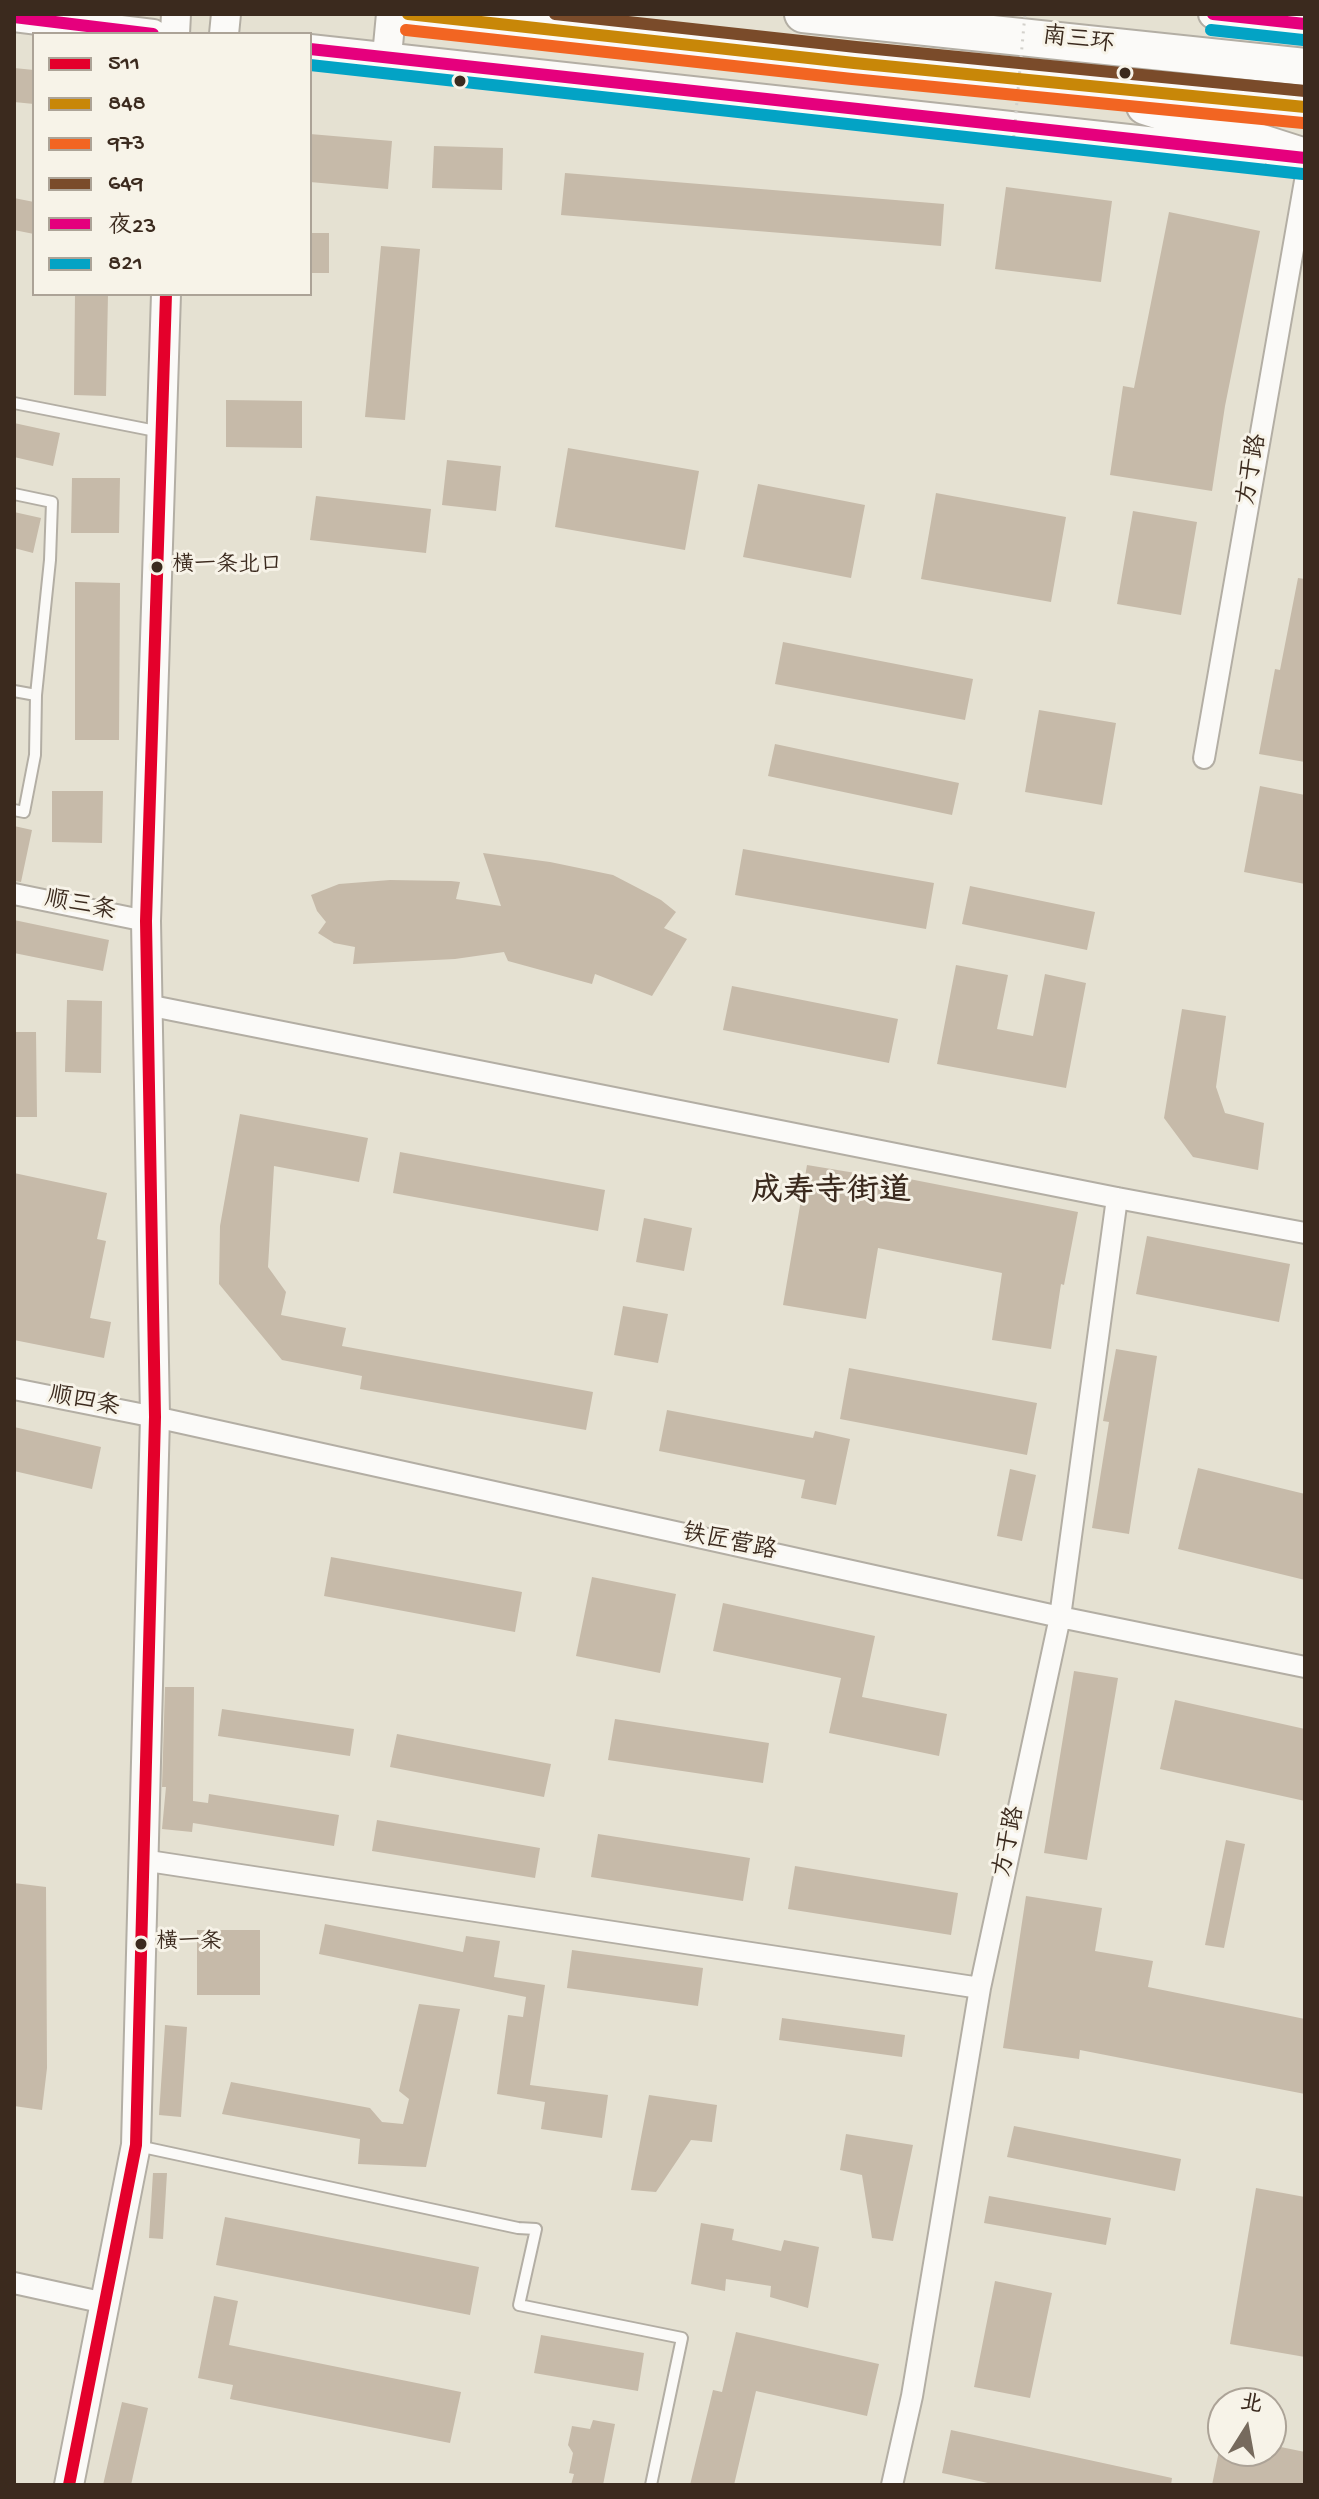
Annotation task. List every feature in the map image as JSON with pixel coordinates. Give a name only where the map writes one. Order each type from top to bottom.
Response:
[{"type":"highway","name":"南三环","points":[[803,14],[1305,67]]},
{"type":"highway","points":[[881,14],[922,27]]},
{"type":"highway","name":"南三环","points":[[420,15],[854,63],[1305,107]]},
{"type":"highway","points":[[1079,85],[1305,158]]},
{"type":"street","points":[[387,56],[391,14]]},
{"type":"street","points":[[1213,14],[1305,24]]},
{"type":"street","points":[[14,17],[125,22],[148,32]]},
{"type":"street","points":[[312,49],[1305,158]]},
{"type":"street","name":"方于路","points":[[1204,758],[1305,181]]},
{"type":"street","points":[[69,2485],[136,2145],[155,1417],[146,921],[166,296]]},
{"type":"street","name":"顺三条","points":[[14,894],[146,921]]},
{"type":"street","points":[[147,1005],[1305,1233]]},
{"type":"street","name":"方于路","points":[[892,2485],[912,2396],[980,1988],[1060,1617],[1117,1198]]},
{"type":"street","name":"顺四条","points":[[14,1389],[155,1417]]},
{"type":"street","name":"铁匠营路","points":[[155,1417],[1060,1617],[1305,1667]]},
{"type":"street","points":[[142,1860],[980,1988]]},
{"type":"street","points":[[14,2283],[105,2303]]},
{"type":"lane","points":[[14,403],[161,432]]},
{"type":"lane","points":[[14,494],[52,502],[50,560],[36,695],[35,755],[24,812],[14,810]]},
{"type":"lane","points":[[14,691],[36,695]]},
{"type":"lane","points":[[136,2145],[518,2228],[536,2229],[519,2305],[682,2338],[651,2485]]},
{"type":"path","points":[[1013,145],[1025,14]]},
{"type":"building","points":[[14,68],[32,70],[32,104],[14,102]]},
{"type":"building","points":[[312,134],[392,141],[388,189],[312,182]]},
{"type":"building","points":[[434,146],[503,148],[502,190],[432,188]]},
{"type":"building","points":[[565,173],[944,204],[941,246],[561,215]]},
{"type":"building","points":[[1006,187],[1112,201],[1101,282],[995,269]]},
{"type":"building","points":[[14,198],[32,202],[32,234],[14,230]]},
{"type":"building","points":[[1169,212],[1260,231],[1225,406],[1212,491],[1110,475],[1123,386],[1134,388]]},
{"type":"building","points":[[312,233],[329,233],[329,273],[312,273]]},
{"type":"building","points":[[381,246],[420,249],[405,420],[365,417]]},
{"type":"building","points":[[75,296],[108,296],[106,396],[74,395]]},
{"type":"building","points":[[226,400],[302,401],[302,448],[226,447]]},
{"type":"building","points":[[14,423],[60,433],[53,466],[14,457]]},
{"type":"building","points":[[568,448],[699,471],[685,550],[555,527]]},
{"type":"building","points":[[447,460],[501,466],[496,511],[442,505]]},
{"type":"building","points":[[72,478],[120,478],[119,533],[71,533]]},
{"type":"building","points":[[758,484],[865,505],[851,578],[743,557]]},
{"type":"building","points":[[936,493],[1066,517],[1051,602],[921,579]]},
{"type":"building","points":[[316,496],[431,509],[426,553],[310,540]]},
{"type":"building","points":[[1133,511],[1197,522],[1181,615],[1117,604]]},
{"type":"building","points":[[14,512],[41,518],[33,553],[14,548]]},
{"type":"building","points":[[1298,578],[1305,579],[1305,762],[1259,754],[1275,669],[1280,670]]},
{"type":"building","points":[[75,582],[120,583],[119,740],[75,740]]},
{"type":"building","points":[[783,642],[973,679],[965,720],[775,684]]},
{"type":"building","points":[[1039,710],[1116,723],[1102,805],[1025,792]]},
{"type":"building","points":[[775,744],[959,783],[952,815],[768,776]]},
{"type":"building","points":[[1260,786],[1305,795],[1305,884],[1244,872]]},
{"type":"building","points":[[52,791],[103,791],[102,843],[52,842]]},
{"type":"building","points":[[14,826],[32,830],[21,882],[14,881]]},
{"type":"building","points":[[743,849],[934,883],[926,929],[735,895]]},
{"type":"building","points":[[483,853],[613,875],[661,900],[676,912],[664,928],[687,939],[652,996],[595,974],[592,984],[508,961],[504,952],[455,959],[353,964],[355,947],[334,943],[318,933],[326,922],[317,911],[311,895],[339,884],[390,880],[460,882],[456,899],[501,906]]},
{"type":"building","points":[[970,886],[1095,912],[1087,950],[962,924]]},
{"type":"building","points":[[14,920],[109,940],[103,971],[14,953]]},
{"type":"building","points":[[956,965],[1008,975],[997,1029],[1033,1036],[1045,974],[1086,983],[1066,1088],[937,1064]]},
{"type":"building","points":[[732,986],[898,1019],[889,1063],[723,1030]]},
{"type":"building","points":[[67,1000],[102,1001],[101,1073],[65,1072]]},
{"type":"building","points":[[1182,1009],[1226,1016],[1216,1087],[1225,1113],[1264,1123],[1258,1170],[1193,1157],[1164,1118]]},
{"type":"building","points":[[14,1032],[36,1032],[37,1117],[14,1117]]},
{"type":"building","points":[[240,1114],[368,1138],[359,1182],[274,1166],[268,1267],[286,1292],[281,1315],[346,1328],[342,1346],[593,1392],[586,1430],[360,1389],[362,1376],[282,1360],[219,1284],[220,1226]]},
{"type":"building","points":[[400,1152],[605,1190],[598,1231],[393,1193]]},
{"type":"building","points":[[807,1165],[898,1180],[899,1177],[1078,1212],[1064,1285],[1061,1284],[1051,1349],[992,1340],[1002,1273],[878,1248],[866,1319],[783,1305]]},
{"type":"building","points":[[14,1173],[107,1193],[97,1239],[106,1241],[90,1318],[111,1322],[104,1358],[14,1340]]},
{"type":"building","points":[[644,1218],[692,1228],[684,1271],[636,1262]]},
{"type":"building","points":[[1147,1236],[1290,1264],[1279,1322],[1136,1294]]},
{"type":"building","points":[[623,1306],[668,1314],[658,1363],[614,1355]]},
{"type":"building","points":[[1116,1349],[1157,1356],[1129,1534],[1092,1528],[1109,1422],[1103,1421]]},
{"type":"building","points":[[849,1368],[1037,1403],[1027,1455],[840,1419]]},
{"type":"building","points":[[667,1410],[813,1438],[815,1431],[850,1439],[836,1505],[801,1498],[805,1480],[659,1451]]},
{"type":"building","points":[[14,1427],[101,1447],[92,1489],[14,1471]]},
{"type":"building","points":[[1198,1468],[1305,1494],[1305,1580],[1178,1549]]},
{"type":"building","points":[[1010,1469],[1036,1475],[1022,1541],[997,1536]]},
{"type":"building","points":[[331,1557],[522,1592],[515,1632],[324,1596]]},
{"type":"building","points":[[592,1577],[676,1594],[660,1673],[576,1656]]},
{"type":"building","points":[[723,1603],[875,1636],[862,1697],[947,1714],[939,1756],[829,1733],[841,1678],[713,1651]]},
{"type":"building","points":[[1074,1671],[1118,1678],[1087,1860],[1044,1853]]},
{"type":"building","points":[[165,1687],[194,1687],[193,1801],[208,1803],[209,1794],[339,1815],[334,1846],[193,1823],[192,1832],[162,1829],[166,1787],[162,1787]]},
{"type":"building","points":[[1175,1700],[1305,1729],[1305,1801],[1160,1769]]},
{"type":"building","points":[[222,1709],[354,1729],[350,1756],[218,1736]]},
{"type":"building","points":[[615,1719],[769,1743],[763,1783],[608,1760]]},
{"type":"building","points":[[397,1734],[551,1764],[544,1797],[390,1767]]},
{"type":"building","points":[[377,1820],[540,1848],[535,1878],[372,1851]]},
{"type":"building","points":[[598,1834],[750,1858],[743,1901],[591,1877]]},
{"type":"building","points":[[1226,1840],[1245,1844],[1224,1948],[1205,1945]]},
{"type":"building","points":[[795,1866],[958,1893],[951,1935],[788,1909]]},
{"type":"building","points":[[14,1883],[46,1887],[47,2068],[42,2110],[14,2106]]},
{"type":"building","points":[[1026,1896],[1102,1908],[1095,1951],[1153,1961],[1148,1987],[1305,2019],[1305,2094],[1080,2050],[1079,2059],[1003,2048]]},
{"type":"building","points":[[325,1924],[463,1952],[466,1936],[500,1941],[494,1977],[545,1985],[530,2085],[608,2095],[602,2138],[541,2129],[545,2102],[497,2094],[508,2015],[523,2017],[526,1997],[319,1954]]},
{"type":"building","points":[[197,1930],[260,1930],[260,1995],[197,1995]]},
{"type":"building","points":[[572,1950],[703,1968],[698,2006],[567,1988]]},
{"type":"building","points":[[419,2004],[460,2009],[426,2167],[358,2164],[360,2139],[222,2114],[231,2082],[370,2108],[382,2122],[403,2124],[409,2099],[399,2091]]},
{"type":"building","points":[[782,2018],[905,2035],[902,2057],[779,2040]]},
{"type":"building","points":[[165,2025],[187,2027],[181,2117],[159,2115]]},
{"type":"building","points":[[649,2095],[717,2105],[712,2142],[691,2140],[656,2192],[631,2190]]},
{"type":"building","points":[[1014,2126],[1181,2159],[1175,2191],[1007,2157]]},
{"type":"building","points":[[846,2134],[913,2145],[893,2241],[872,2238],[862,2175],[840,2170]]},
{"type":"building","points":[[153,2173],[167,2173],[163,2239],[149,2238]]},
{"type":"building","points":[[1256,2188],[1305,2197],[1305,2357],[1230,2344]]},
{"type":"building","points":[[989,2196],[1111,2218],[1106,2245],[984,2223]]},
{"type":"building","points":[[225,2217],[479,2267],[470,2315],[216,2265]]},
{"type":"building","points":[[701,2223],[734,2229],[732,2240],[781,2251],[784,2240],[819,2247],[808,2308],[770,2297],[771,2286],[726,2279],[725,2291],[691,2284]]},
{"type":"building","points":[[995,2281],[1052,2293],[1030,2398],[974,2387]]},
{"type":"building","points":[[214,2296],[238,2301],[229,2345],[461,2392],[450,2443],[230,2399],[233,2385],[198,2378]]},
{"type":"building","points":[[736,2332],[879,2364],[867,2416],[756,2391],[734,2485],[690,2485],[713,2390],[722,2392]]},
{"type":"building","points":[[541,2335],[644,2353],[638,2391],[534,2373]]},
{"type":"building","points":[[122,2402],[148,2408],[131,2485],[103,2485]]},
{"type":"building","points":[[593,2420],[615,2424],[603,2485],[571,2485],[574,2474],[569,2473],[573,2453],[568,2445],[572,2426],[590,2429]]},
{"type":"building","points":[[951,2430],[1172,2478],[1171,2485],[997,2485],[942,2473]]},
{"type":"building","points":[[1287,2448],[1305,2452],[1305,2485],[1212,2485],[1216,2467],[1287,2467]]},
{"type":"transit line","name":"848","points":[[408,14],[854,63],[1305,107]]},
{"type":"transit line","name":"649","points":[[555,14],[1305,91]]},
{"type":"transit line","name":"夜23","points":[[1213,14],[1305,24]]},
{"type":"transit line","name":"夜23","points":[[14,17],[137,32]]},
{"type":"transit line","name":"973","points":[[406,30],[852,79],[1303,123]]},
{"type":"transit line","name":"821","points":[[1211,30],[1303,40]]},
{"type":"transit line","name":"夜23","points":[[312,49],[1305,158]]},
{"type":"transit line","name":"821","points":[[312,65],[1303,174]]},
{"type":"transit line","name":"511","points":[[69,2485],[136,2145],[155,1417],[146,921],[166,296]]},
{"type":"place","name":"横一条北口","points":[[157,567]]},
{"type":"place","name":"横一条","points":[[141,1944]]},
{"type":"district","name":"成寿寺街道","points":[[831,1194]]}]
